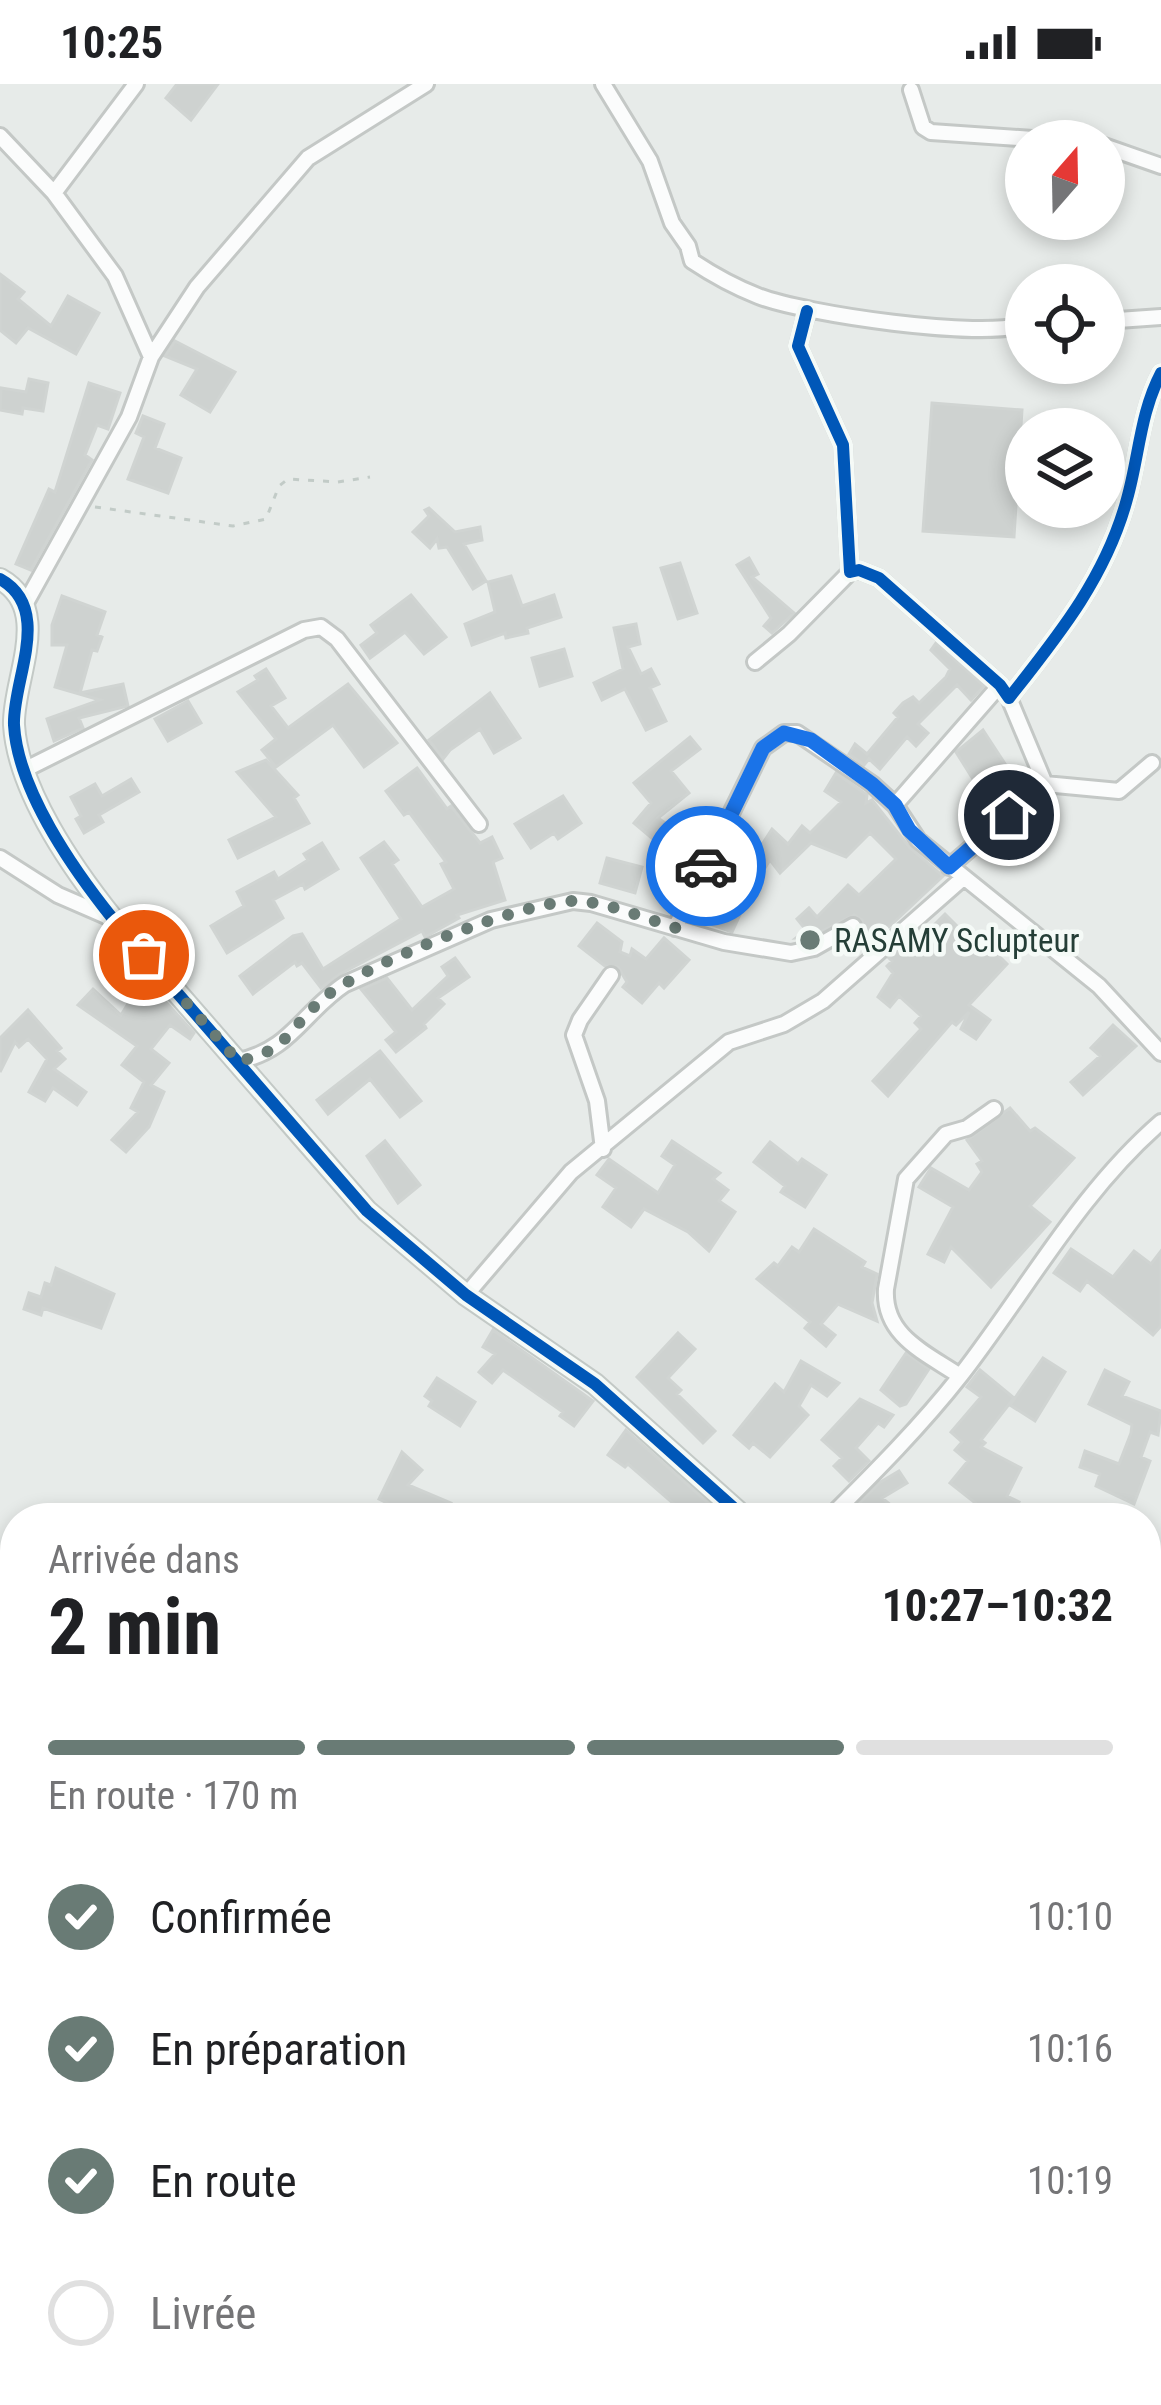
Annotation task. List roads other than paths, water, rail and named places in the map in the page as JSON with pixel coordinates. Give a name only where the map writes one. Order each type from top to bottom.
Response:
[{"type":"street","points":[[53,194],[136,84]]},
{"type":"street","points":[[23,608],[129,417],[151,357],[197,286],[308,158],[426,84]]},
{"type":"street","points":[[603,84],[650,161],[672,223],[692,261],[759,296],[807,310],[994,332],[1005,329]]},
{"type":"street","points":[[911,89],[923,127],[931,132],[1005,137]]},
{"type":"street","points":[[0,136],[53,194],[116,276],[151,357]]},
{"type":"street","points":[[1125,153],[1161,166]]},
{"type":"street","points":[[807,310],[798,346],[843,445],[850,572]]},
{"type":"street","points":[[1125,320],[1161,317]]},
{"type":"street","points":[[895,805],[1004,692],[1081,603],[1111,548],[1127,499],[1144,416],[1161,373]]},
{"type":"street","points":[[754,662],[850,572],[859,570],[879,578],[1004,692],[1045,784]]},
{"type":"street","points":[[0,579],[9,584],[27,619],[26,662],[14,720],[22,771],[86,886],[368,1211],[466,1295],[596,1384],[728,1503]]},
{"type":"street","points":[[22,771],[304,630],[321,627],[338,639],[479,824]]},
{"type":"street","points":[[676,928],[763,748],[772,738],[797,734],[895,805],[909,830],[1099,986],[1161,1053]]},
{"type":"street","points":[[949,867],[1045,784],[1119,791],[1152,763]]},
{"type":"street","points":[[0,858],[58,895],[113,919]]},
{"type":"street","points":[[466,1295],[571,1172],[729,1042],[784,1024],[823,1001],[963,878]]},
{"type":"street","points":[[238,1061],[264,1056],[276,1048],[345,984],[416,950],[522,910],[573,901],[591,903],[724,942],[790,953],[814,948],[853,926]]},
{"type":"street","points":[[603,1149],[597,1101],[574,1035],[611,975]]},
{"type":"street","points":[[959,1376],[894,1328],[885,1305],[886,1289],[906,1179],[946,1134],[968,1128],[994,1109]]},
{"type":"street","points":[[845,1503],[959,1376],[1089,1196],[1161,1122]]},
{"type":"place","name":"RASAMY Sclupteur","points":[[810,940]]}]
